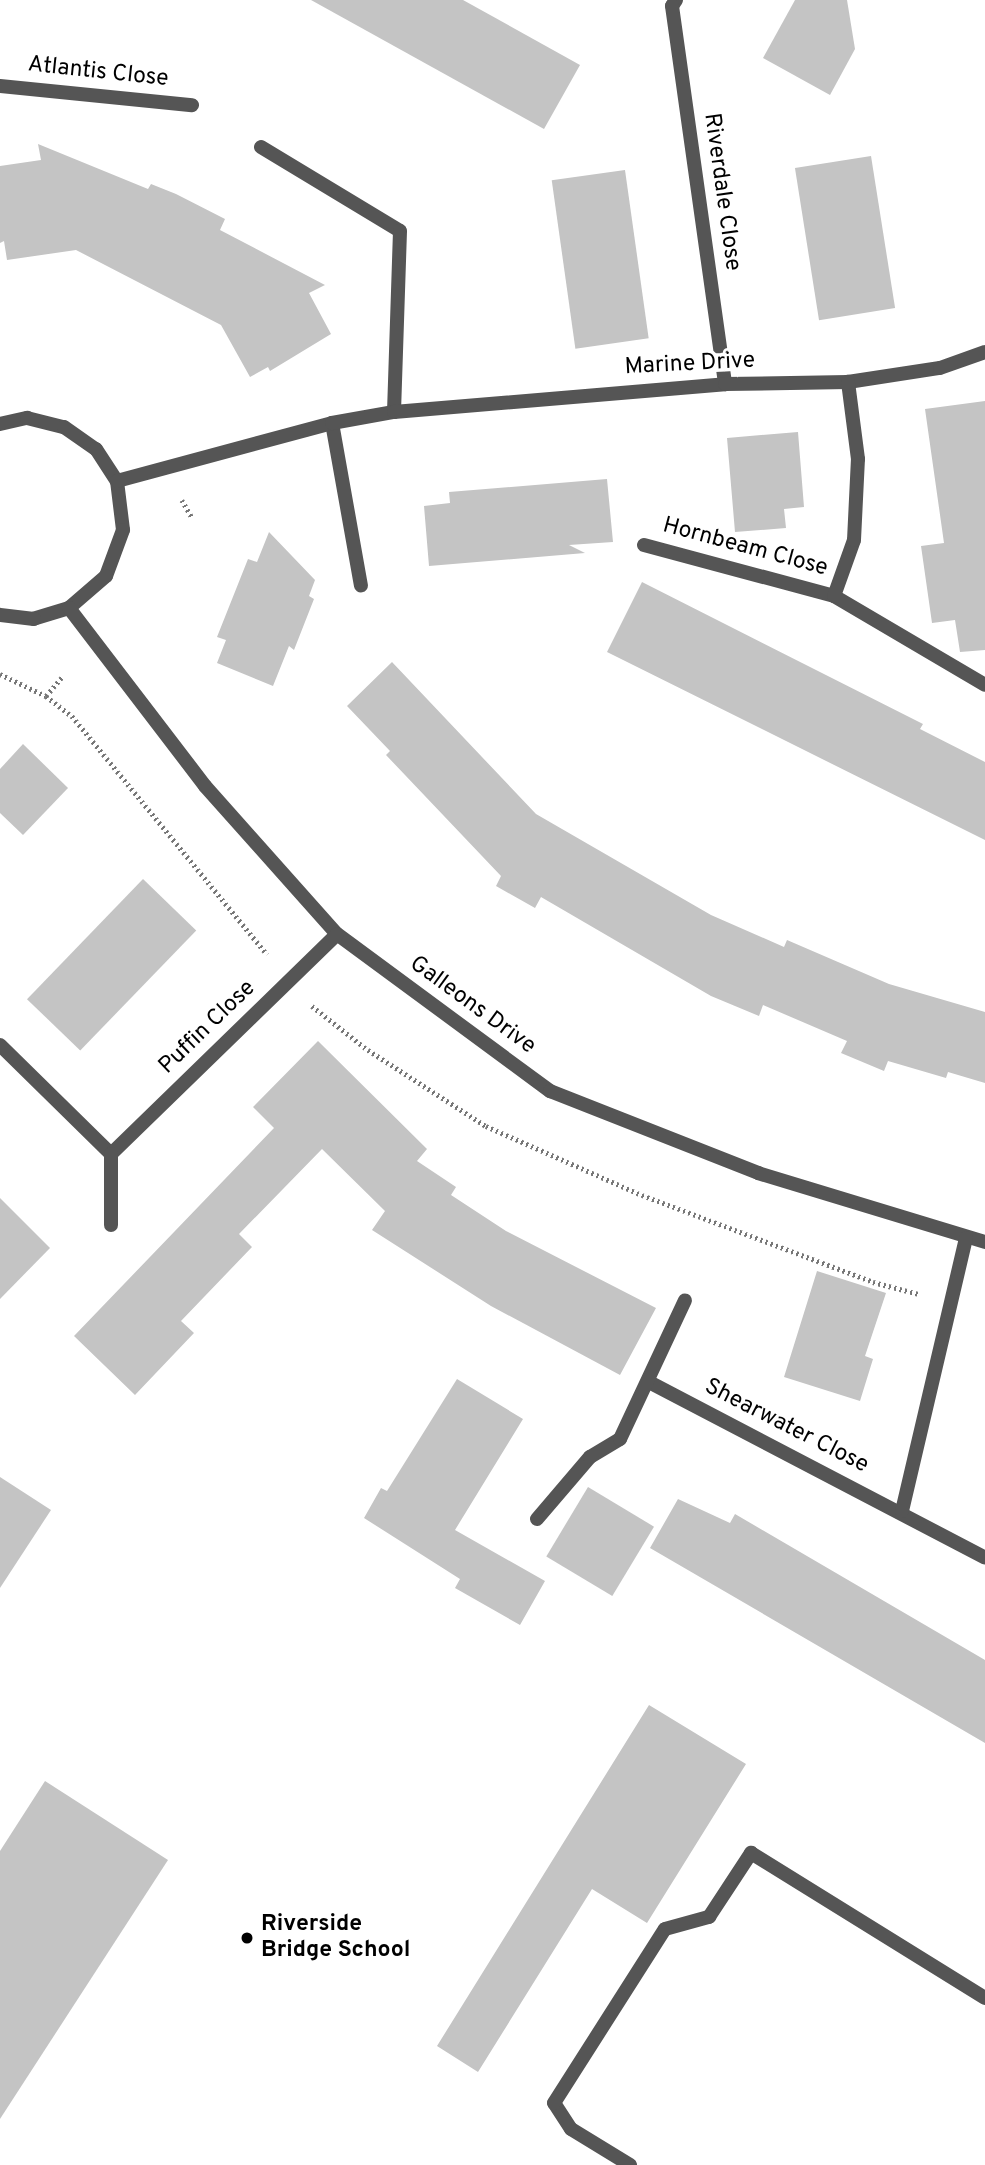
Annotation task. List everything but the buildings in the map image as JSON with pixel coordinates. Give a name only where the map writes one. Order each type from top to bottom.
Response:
[{"type":"street","name":"Riverdale Close","points":[[670,2],[725,384]]},
{"type":"street","name":"Atlantis Close","points":[[0,86],[192,105]]},
{"type":"street","points":[[261,147],[400,231],[394,412]]},
{"type":"street","name":"Marine Drive","points":[[117,481],[332,423],[394,412],[725,384],[848,382],[940,368],[985,352]]},
{"type":"street","name":"Hornbeam Close","points":[[834,596],[854,540],[858,459],[848,382]]},
{"type":"street","points":[[0,424],[27,418],[64,427],[96,449],[117,481],[123,530],[106,576],[69,608],[34,619],[0,615]]},
{"type":"street","points":[[332,423],[361,585]]},
{"type":"street","name":"Hornbeam Close","points":[[645,545],[834,596],[985,685]]},
{"type":"street","name":"Galleons Drive","points":[[69,608],[205,786],[337,934],[550,1091],[758,1173],[985,1242]]},
{"type":"street","name":"Puffin Close","points":[[111,1154],[337,934]]},
{"type":"street","points":[[0,1045],[111,1154],[111,1225]]},
{"type":"street","points":[[902,1511],[966,1238]]},
{"type":"street","points":[[537,1519],[590,1457],[620,1439],[649,1382],[685,1300]]},
{"type":"street","name":"Shearwater Close","points":[[649,1382],[902,1511],[985,1558]]},
{"type":"street","points":[[630,2165],[571,2129],[554,2102],[665,1929],[709,1917],[751,1853],[985,1998]]},
{"type":"path","points":[[183,500],[191,517]]},
{"type":"path","points":[[46,696],[62,677]]},
{"type":"place","name":"Riverside Bridge School","points":[[247,1938]]}]
